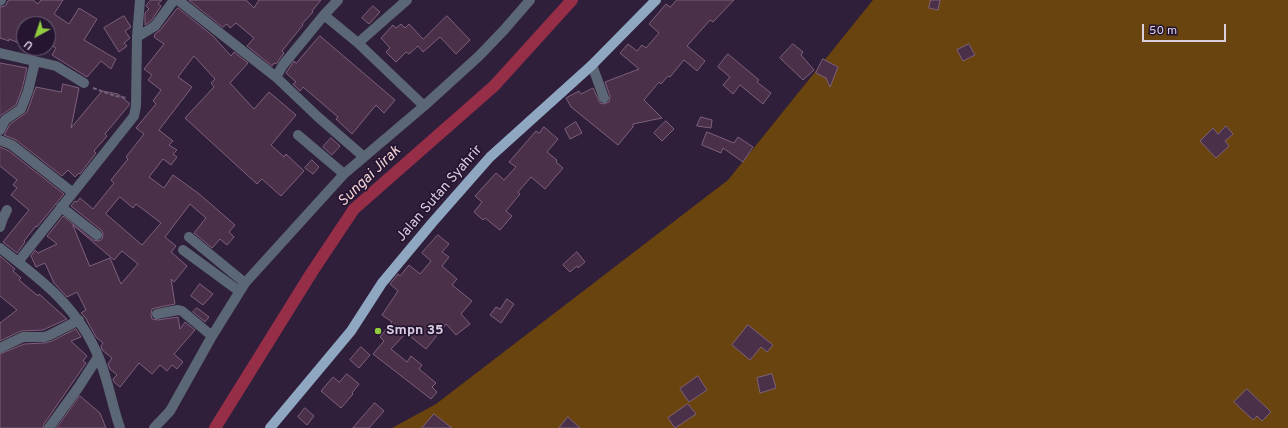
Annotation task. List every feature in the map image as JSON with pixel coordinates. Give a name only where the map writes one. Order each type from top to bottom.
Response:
[{"type":"main road","name":"Jalan Sutan Syahrir","points":[[270,428],[351,331],[382,283],[432,222],[490,157],[592,65],[656,0]]},
{"type":"street","points":[[18,262],[136,112],[137,38],[140,0]]},
{"type":"street","points":[[137,38],[155,26],[174,0]]},
{"type":"street","points":[[178,0],[276,76],[318,117],[364,156]]},
{"type":"street","points":[[276,76],[283,65],[338,0]]},
{"type":"street","points":[[358,43],[407,0]]},
{"type":"street","points":[[154,428],[170,411],[212,336],[242,287],[344,174],[424,106],[499,36],[530,0]]},
{"type":"street","points":[[324,15],[358,43],[424,106]]},
{"type":"street","points":[[0,53],[56,66],[84,84]]},
{"type":"street","points":[[0,130],[5,120],[21,109],[28,91],[35,62]]},
{"type":"street","points":[[592,65],[604,98]]},
{"type":"street","points":[[298,135],[344,174]]},
{"type":"street","points":[[0,140],[12,145],[73,193]]},
{"type":"street","points":[[61,207],[96,235]]},
{"type":"street","points":[[0,228],[7,210]]},
{"type":"street","points":[[189,237],[242,287]]},
{"type":"street","points":[[0,248],[49,286],[79,320],[98,357],[110,391],[120,428]]},
{"type":"street","points":[[184,250],[242,287]]},
{"type":"street","points":[[157,314],[178,310],[182,311],[212,336]]},
{"type":"street","points":[[0,348],[23,337],[44,337],[50,335],[79,320]]},
{"type":"street","points":[[49,428],[98,357]]},
{"type":"path","points":[[84,84],[115,96],[136,100]]},
{"type":"shaded area","points":[[873,0],[1288,0],[1288,428],[392,428],[436,404],[728,180]]},
{"type":"building","points":[[9,0],[33,0],[38,4],[41,0],[63,0],[54,14],[69,24],[79,8],[97,19],[84,40],[116,59],[111,69],[101,61],[87,77],[54,56],[56,56],[56,16],[16,16],[16,42],[0,38],[0,7],[5,6]]},
{"type":"building","points":[[151,0],[162,0],[158,4],[161,6],[151,21],[145,25],[145,13],[149,9],[146,6]]},
{"type":"building","points":[[189,0],[246,0],[254,8],[259,0],[321,0],[282,51],[284,53],[276,64],[274,63],[272,66],[247,46],[254,38],[236,23],[230,28],[227,24],[223,27]]},
{"type":"building","points":[[677,0],[734,0],[713,22],[710,20],[687,46],[705,61],[697,71],[684,60],[670,77],[668,76],[661,84],[659,82],[644,100],[662,118],[633,124],[633,127],[618,145],[571,107],[566,98],[579,91],[581,94],[593,88],[600,103],[603,104],[609,102],[610,96],[605,82],[639,69],[620,53],[628,44],[637,51],[642,45],[646,48],[659,33],[649,24],[666,4],[670,7]]},
{"type":"building","points":[[931,0],[940,0],[938,10],[929,8]]},
{"type":"building","points":[[373,6],[380,12],[369,24],[362,18]]},
{"type":"building","points":[[178,8],[213,36],[231,56],[234,52],[248,63],[230,83],[254,109],[269,92],[296,115],[271,145],[284,157],[286,154],[304,171],[281,196],[262,179],[257,184],[185,118],[214,87],[211,83],[215,79],[194,56],[178,77],[192,87],[159,130],[173,141],[169,145],[177,150],[173,154],[177,157],[171,165],[163,159],[149,177],[164,188],[173,175],[198,193],[235,225],[229,232],[234,237],[227,245],[220,239],[212,248],[194,233],[206,218],[190,204],[165,237],[176,246],[171,252],[187,266],[174,282],[171,279],[175,304],[152,309],[151,315],[152,319],[158,320],[178,317],[180,329],[185,322],[195,330],[174,354],[183,362],[177,369],[172,365],[167,371],[160,365],[152,374],[139,363],[120,387],[114,382],[113,379],[117,375],[110,369],[108,364],[112,358],[102,350],[101,346],[103,343],[96,337],[85,317],[81,313],[86,310],[77,292],[67,297],[54,283],[45,263],[36,267],[31,256],[35,250],[38,253],[57,244],[47,236],[63,216],[93,240],[99,241],[102,239],[103,233],[101,230],[71,206],[80,198],[93,209],[114,183],[111,180],[128,159],[126,157],[144,134],[136,128],[156,104],[153,101],[161,90],[148,80],[152,75],[144,69],[164,44],[154,37]],"holes":[[[120,197],[133,208],[136,204],[161,223],[142,245],[106,214]],[[73,225],[114,260],[122,251],[138,264],[121,284],[110,258],[90,266]]]},
{"type":"building","points":[[124,16],[131,27],[125,31],[130,38],[124,43],[127,46],[119,52],[104,28]]},
{"type":"building","points":[[447,16],[470,40],[456,54],[440,37],[423,52],[418,46],[409,54],[406,52],[396,62],[386,52],[390,48],[381,38],[393,25],[396,28],[401,24],[405,28],[409,24],[423,39]]},
{"type":"building","points":[[320,36],[395,100],[384,113],[376,105],[352,134],[336,119],[338,117],[303,87],[300,91],[293,84],[296,82],[286,73],[294,61],[296,63]]},
{"type":"building","points":[[793,44],[803,52],[801,55],[814,70],[803,80],[780,58]]},
{"type":"building","points":[[969,44],[975,55],[963,61],[957,50]]},
{"type":"building","points":[[728,54],[759,80],[757,82],[771,93],[763,104],[740,85],[733,94],[723,85],[730,77],[718,67]]},
{"type":"building","points":[[823,59],[838,67],[830,87],[826,78],[816,73]]},
{"type":"building","points":[[0,63],[27,68],[16,105],[0,116]]},
{"type":"building","points":[[63,84],[79,88],[71,128],[102,91],[118,94],[130,104],[105,134],[107,136],[94,151],[96,153],[80,174],[79,173],[75,177],[68,170],[62,176],[16,140],[4,135],[10,124],[27,112],[36,87],[61,92]]},
{"type":"building","points":[[701,117],[712,120],[711,128],[697,126]]},
{"type":"building","points":[[666,121],[674,129],[662,141],[654,133]]},
{"type":"building","points":[[576,122],[582,133],[570,139],[565,129]]},
{"type":"building","points":[[1226,126],[1233,134],[1225,141],[1229,146],[1216,158],[1200,141],[1213,128],[1218,134]]},
{"type":"building","points":[[544,127],[558,139],[547,152],[557,160],[556,162],[563,168],[545,189],[531,177],[518,192],[520,194],[506,211],[512,216],[500,230],[485,218],[483,220],[474,212],[482,202],[475,196],[496,173],[504,180],[516,167],[509,162],[536,131],[539,133]]},
{"type":"building","points":[[707,132],[734,143],[738,137],[753,147],[743,162],[723,148],[721,153],[702,145]]},
{"type":"building","points":[[331,138],[340,146],[332,155],[323,147]]},
{"type":"building","points":[[0,147],[9,151],[64,194],[24,241],[25,242],[17,253],[3,242],[29,210],[11,195],[17,188],[13,185],[17,180],[0,166]]},
{"type":"building","points":[[312,160],[319,167],[313,174],[305,168]]},
{"type":"building","points":[[438,235],[449,244],[442,252],[449,257],[442,266],[457,279],[452,285],[472,301],[461,314],[470,324],[456,335],[446,324],[426,349],[406,333],[391,349],[407,362],[411,356],[422,365],[419,369],[436,383],[432,387],[437,392],[431,399],[373,354],[384,341],[380,337],[392,322],[382,315],[398,291],[390,284],[398,274],[400,276],[409,265],[420,274],[431,261],[422,253]]},
{"type":"building","points":[[577,252],[585,262],[570,272],[563,265]]},
{"type":"building","points":[[0,256],[15,269],[13,271],[21,278],[19,280],[38,296],[39,294],[67,319],[43,330],[21,331],[0,341],[0,323],[17,310],[0,296]]},
{"type":"building","points":[[200,284],[213,294],[203,305],[191,296]]},
{"type":"building","points":[[507,299],[514,304],[501,323],[490,315],[496,307],[500,309]]},
{"type":"building","points":[[197,308],[209,317],[205,322],[193,312]]},
{"type":"building","points":[[748,325],[773,345],[767,352],[761,347],[750,360],[732,345]]},
{"type":"building","points":[[76,329],[81,337],[71,341],[87,356],[83,361],[86,363],[44,424],[43,428],[0,428],[0,354],[24,344],[52,341]]},
{"type":"building","points":[[361,347],[370,355],[359,368],[350,360]]},
{"type":"building","points":[[347,374],[359,384],[341,408],[321,391],[333,377],[339,382]]},
{"type":"building","points":[[772,374],[776,388],[760,393],[757,378]]},
{"type":"building","points":[[698,376],[707,390],[689,402],[680,389]]},
{"type":"building","points":[[1247,389],[1271,412],[1262,421],[1257,416],[1253,420],[1234,402]]},
{"type":"building","points":[[80,396],[100,413],[106,428],[57,428]]},
{"type":"building","points":[[375,403],[384,411],[369,428],[353,428]]},
{"type":"building","points":[[688,404],[696,414],[675,428],[668,418]]},
{"type":"building","points":[[305,408],[314,416],[307,425],[298,417]]},
{"type":"building","points":[[434,414],[452,428],[422,428]]},
{"type":"building","points":[[568,417],[580,428],[559,428]]},
{"type":"waterway","name":"Sungai Jirak","points":[[215,428],[312,272],[354,209],[494,86],[572,0]]},
{"type":"place","name":"Smpn 35","points":[[378,331]]}]
